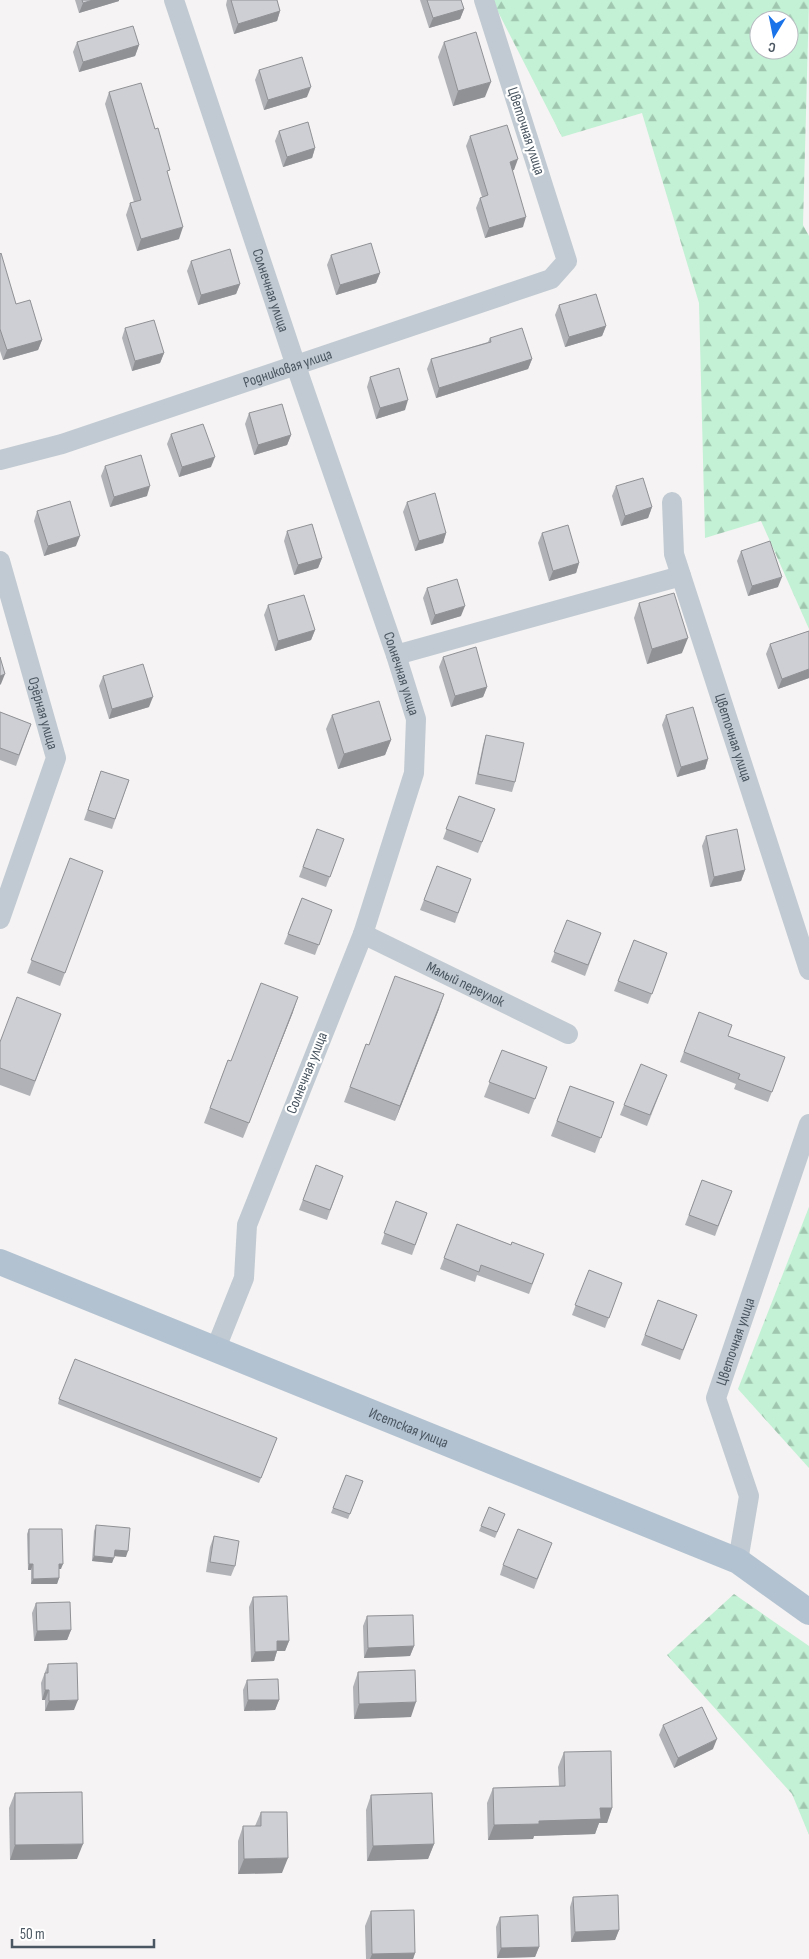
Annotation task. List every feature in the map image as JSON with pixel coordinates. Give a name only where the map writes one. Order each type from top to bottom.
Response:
[{"type":"main road","name":"Исетская улица","points":[[0,1262],[738,1561],[809,1612]]},
{"type":"street","name":"Солнечная улица","points":[[174,0],[416,719],[414,773],[363,934],[247,1224],[244,1278],[216,1348]]},
{"type":"street","name":"Цветочная улица","points":[[484,0],[567,261]]},
{"type":"street","name":"Родниковая улица","points":[[0,460],[62,444],[551,279],[567,261]]},
{"type":"street","name":"Цветочная улица","points":[[672,502],[674,554],[809,970]]},
{"type":"street","name":"Озёрная улица","points":[[0,561],[56,758],[0,918]]},
{"type":"street","points":[[396,655],[681,576]]},
{"type":"street","name":"Малый переулок","points":[[363,934],[568,1034]]},
{"type":"street","name":"Цветочная улица","points":[[738,1561],[749,1496],[716,1398],[809,1124]]},
{"type":"green space","points":[[492,0],[809,0],[803,225],[809,236],[809,629],[761,521],[705,538],[699,303],[642,113],[562,137]]},
{"type":"green space","points":[[809,1207],[809,1468],[738,1389]]},
{"type":"green space","points":[[734,1594],[809,1646],[809,1835],[792,1794],[667,1655]]},
{"type":"building","points":[[82,0],[93,0],[83,3]]},
{"type":"building","points":[[231,0],[277,0],[280,11],[238,24]]},
{"type":"building","points":[[427,0],[461,0],[464,9],[433,18]]},
{"type":"building","points":[[133,26],[139,45],[83,62],[77,42]]},
{"type":"building","points":[[476,32],[491,82],[458,91],[444,42]]},
{"type":"building","points":[[302,57],[311,87],[268,100],[259,70]]},
{"type":"building","points":[[141,83],[155,129],[158,128],[170,170],[167,171],[183,227],[141,239],[130,203],[141,200],[109,92]]},
{"type":"building","points":[[308,122],[315,148],[287,157],[279,131]]},
{"type":"building","points":[[507,125],[518,159],[510,162],[526,217],[489,228],[480,198],[488,195],[470,136]]},
{"type":"building","points":[[371,243],[380,273],[340,285],[331,255]]},
{"type":"building","points":[[230,249],[240,284],[201,295],[191,261]]},
{"type":"building","points":[[1,253],[16,304],[30,300],[42,340],[7,350],[0,329]]},
{"type":"building","points":[[596,294],[606,326],[569,337],[559,305]]},
{"type":"building","points":[[154,320],[164,353],[135,361],[125,328]]},
{"type":"building","points":[[522,328],[532,359],[439,388],[431,359],[491,342],[490,338]]},
{"type":"building","points":[[399,368],[408,400],[380,408],[370,377]]},
{"type":"building","points":[[282,404],[291,435],[258,445],[249,413]]},
{"type":"building","points":[[203,424],[215,457],[182,467],[171,434]]},
{"type":"building","points":[[141,455],[150,486],[114,497],[105,466]]},
{"type":"building","points":[[643,478],[652,507],[625,516],[616,486]]},
{"type":"building","points":[[435,493],[446,533],[419,541],[407,502]]},
{"type":"building","points":[[70,501],[80,536],[48,546],[37,511]]},
{"type":"building","points":[[312,524],[322,558],[298,565],[287,531]]},
{"type":"building","points":[[568,525],[579,563],[553,571],[542,533]]},
{"type":"building","points":[[770,541],[782,577],[752,586],[741,551]]},
{"type":"building","points":[[457,579],[465,606],[435,615],[427,588]]},
{"type":"building","points":[[674,593],[688,638],[652,649],[639,603]]},
{"type":"building","points":[[304,595],[315,630],[278,641],[268,605]]},
{"type":"building","points":[[809,631],[809,669],[782,679],[770,644]]},
{"type":"building","points":[[476,647],[487,687],[455,696],[443,657]]},
{"type":"building","points":[[0,657],[5,674],[0,676]]},
{"type":"building","points":[[143,664],[153,697],[112,709],[103,676]]},
{"type":"building","points":[[379,701],[391,740],[344,754],[332,715]]},
{"type":"building","points":[[693,707],[708,759],[681,767],[666,715]]},
{"type":"building","points":[[0,712],[31,724],[19,755],[0,748]]},
{"type":"building","points":[[486,735],[524,743],[515,782],[478,774]]},
{"type":"building","points":[[101,771],[129,780],[115,819],[88,810]]},
{"type":"building","points":[[459,796],[495,809],[482,842],[446,829]]},
{"type":"building","points":[[317,829],[344,839],[330,877],[303,867]]},
{"type":"building","points":[[737,829],[745,870],[714,877],[706,836]]},
{"type":"building","points":[[70,858],[103,871],[65,973],[31,960]]},
{"type":"building","points":[[437,866],[471,879],[458,913],[424,900]]},
{"type":"building","points":[[302,898],[332,910],[319,945],[288,934]]},
{"type":"building","points":[[567,920],[601,933],[588,965],[554,952]]},
{"type":"building","points":[[634,940],[667,953],[652,994],[618,981]]},
{"type":"building","points":[[395,976],[444,994],[400,1106],[350,1087],[366,1044],[369,1045]]},
{"type":"building","points":[[261,983],[298,997],[249,1123],[210,1108],[228,1060],[231,1061]]},
{"type":"building","points":[[17,997],[61,1014],[35,1081],[0,1068],[0,1042]]},
{"type":"building","points":[[699,1012],[732,1025],[728,1036],[785,1057],[772,1092],[738,1079],[740,1074],[684,1052]]},
{"type":"building","points":[[502,1050],[547,1067],[535,1099],[489,1082]]},
{"type":"building","points":[[641,1064],[667,1075],[650,1115],[624,1105]]},
{"type":"building","points":[[570,1086],[614,1102],[601,1138],[557,1121]]},
{"type":"building","points":[[316,1165],[343,1176],[330,1210],[303,1200]]},
{"type":"building","points":[[702,1180],[732,1191],[718,1226],[689,1215]]},
{"type":"building","points":[[396,1201],[427,1213],[415,1245],[384,1233]]},
{"type":"building","points":[[457,1224],[511,1245],[512,1242],[544,1254],[532,1284],[481,1265],[479,1272],[444,1258]]},
{"type":"building","points":[[589,1270],[622,1283],[609,1318],[575,1305]]},
{"type":"building","points":[[658,1300],[697,1315],[683,1350],[645,1335]]},
{"type":"building","points":[[75,1359],[277,1438],[261,1478],[59,1399]]},
{"type":"building","points":[[346,1475],[363,1481],[350,1514],[333,1508]]},
{"type":"building","points":[[489,1507],[505,1514],[497,1532],[481,1526]]},
{"type":"building","points":[[96,1525],[130,1528],[128,1551],[115,1550],[114,1558],[94,1556]]},
{"type":"building","points":[[29,1529],[62,1529],[63,1564],[59,1564],[59,1578],[33,1579],[33,1564],[29,1564]]},
{"type":"building","points":[[518,1529],[552,1543],[537,1579],[503,1565]]},
{"type":"building","points":[[214,1536],[239,1541],[235,1566],[210,1562]]},
{"type":"building","points":[[287,1596],[289,1641],[277,1641],[277,1651],[255,1652],[253,1597]]},
{"type":"building","points":[[70,1602],[71,1630],[37,1631],[36,1603]]},
{"type":"building","points":[[413,1615],[414,1646],[368,1648],[367,1616]]},
{"type":"building","points":[[77,1663],[78,1700],[49,1701],[49,1690],[45,1690],[45,1673],[48,1673],[48,1664]]},
{"type":"building","points":[[415,1670],[416,1702],[359,1704],[358,1672]]},
{"type":"building","points":[[278,1679],[279,1700],[248,1700],[247,1680]]},
{"type":"building","points":[[702,1707],[717,1739],[678,1758],[663,1725]]},
{"type":"building","points":[[611,1751],[612,1808],[600,1808],[601,1819],[539,1821],[539,1824],[494,1825],[493,1788],[565,1786],[564,1752]]},
{"type":"building","points":[[82,1792],[83,1844],[15,1845],[15,1793]]},
{"type":"building","points":[[432,1793],[434,1844],[373,1846],[371,1795]]},
{"type":"building","points":[[261,1812],[287,1812],[288,1858],[244,1859],[243,1826],[261,1826]]},
{"type":"building","points":[[618,1895],[619,1930],[575,1932],[573,1897]]},
{"type":"building","points":[[414,1910],[415,1953],[372,1954],[371,1911]]},
{"type":"building","points":[[538,1915],[539,1947],[501,1948],[500,1917]]}]
